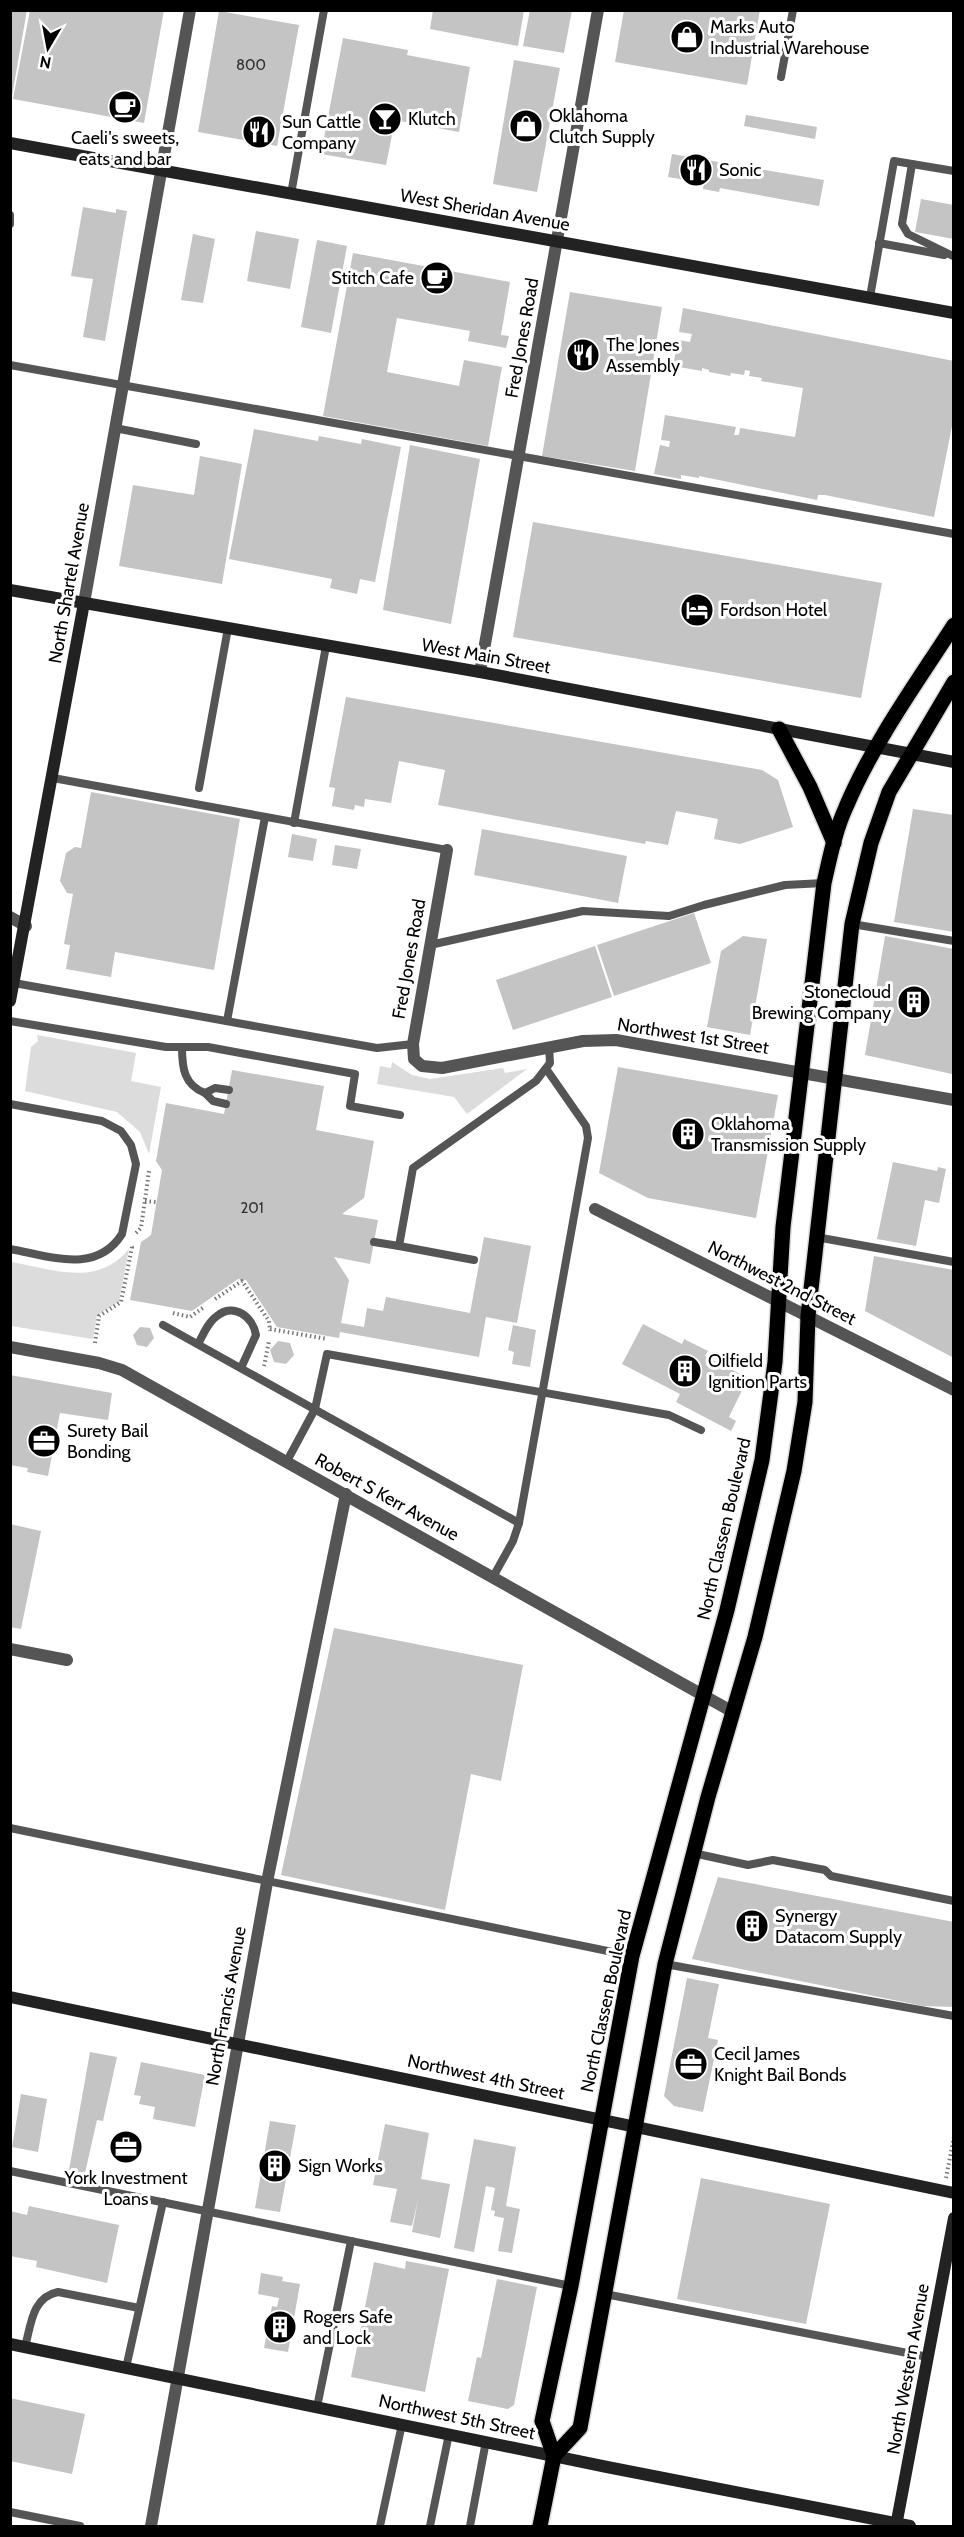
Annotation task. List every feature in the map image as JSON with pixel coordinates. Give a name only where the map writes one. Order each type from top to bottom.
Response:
[{"type":"main road","name":"West Sheridan Avenue","points":[[10,143],[954,313]]},
{"type":"main road","name":"West Main Street","points":[[10,590],[480,672],[954,762]]},
{"type":"main road","name":"North Shartel Avenue","points":[[10,1002],[26,926],[84,603]]},
{"type":"main road","name":"North Classen Boulevard","points":[[554,2456],[542,2421],[571,2286],[632,1956],[745,1540],[762,1460],[774,1373],[777,1300],[800,1072],[824,883],[848,802],[876,748],[954,625]]},
{"type":"main road","points":[[540,2526],[554,2456],[580,2428],[665,1964],[693,1853],[755,1637],[794,1471],[805,1402],[808,1316],[833,1078],[852,924],[870,843],[889,792],[909,754],[954,682]]},
{"type":"main road","points":[[778,729],[810,787],[834,843]]},
{"type":"main road","name":"Northwest 4th Street","points":[[10,1997],[954,2193]]},
{"type":"main road","name":"North Western Avenue","points":[[897,2525],[954,2218]]},
{"type":"main road","name":"Northwest 5th Street","points":[[10,2344],[554,2456],[910,2526]]},
{"type":"street","name":"North Shartel Avenue","points":[[84,603],[190,10]]},
{"type":"street","name":"Fred Jones Road","points":[[480,672],[598,10]]},
{"type":"street","name":"Fred Jones Road","points":[[427,1068],[414,1059],[413,1044],[447,850]]},
{"type":"street","points":[[10,917],[26,926]]},
{"type":"street","name":"Northwest 1st Street","points":[[427,1068],[442,1068],[599,1039],[616,1040],[954,1100]]},
{"type":"street","name":"Northwest 2nd Street","points":[[595,1209],[954,1390]]},
{"type":"street","name":"Robert S Kerr Avenue","points":[[10,1347],[99,1363],[122,1370],[733,1712]]},
{"type":"street","name":"North Francis Avenue","points":[[151,2526],[267,1882],[346,1494]]},
{"type":"street","points":[[10,1649],[67,1660]]},
{"type":"lane","points":[[291,194],[324,10]]},
{"type":"lane","points":[[781,77],[793,10]]},
{"type":"lane","points":[[870,297],[894,161],[954,171]]},
{"type":"lane","points":[[912,164],[902,224],[908,234],[953,256]]},
{"type":"lane","points":[[10,215],[10,224]]},
{"type":"lane","points":[[879,243],[953,256]]},
{"type":"lane","points":[[10,365],[519,458],[954,534]]},
{"type":"lane","points":[[115,428],[196,444]]},
{"type":"lane","points":[[199,788],[228,628]]},
{"type":"lane","points":[[294,823],[326,646]]},
{"type":"lane","points":[[53,778],[447,850]]},
{"type":"lane","points":[[228,1021],[265,817]]},
{"type":"lane","points":[[430,945],[584,911],[669,916],[704,904],[784,885],[824,883]]},
{"type":"lane","points":[[852,924],[954,941]]},
{"type":"lane","points":[[14,983],[377,1048],[413,1044]]},
{"type":"lane","points":[[10,1021],[98,1037],[182,1047],[208,1047],[355,1074],[350,1106],[400,1115]]},
{"type":"lane","points":[[182,1047],[183,1071],[187,1080],[213,1101],[226,1104]]},
{"type":"lane","points":[[399,1246],[413,1168],[536,1082],[550,1063],[549,1047]]},
{"type":"lane","points":[[493,1577],[513,1542],[519,1523],[588,1138],[586,1126],[547,1070]]},
{"type":"lane","points":[[205,1093],[215,1088],[229,1090]]},
{"type":"lane","points":[[10,1104],[108,1123],[126,1136],[136,1164],[126,1224],[117,1243],[109,1251],[92,1259],[77,1260],[10,1248]]},
{"type":"lane","points":[[816,1237],[954,1262]]},
{"type":"lane","points":[[374,1242],[474,1260]]},
{"type":"lane","points":[[198,1344],[215,1316],[230,1311],[245,1315],[251,1320],[256,1335],[241,1368]]},
{"type":"lane","points":[[163,1326],[519,1523]]},
{"type":"lane","points":[[287,1461],[315,1409],[327,1354],[669,1415],[701,1431]]},
{"type":"lane","points":[[10,1828],[632,1956]]},
{"type":"lane","points":[[693,1853],[748,1865],[773,1860],[825,1870],[831,1876],[954,1901]]},
{"type":"lane","points":[[665,1964],[954,2016]]},
{"type":"lane","points":[[10,2170],[571,2286]]},
{"type":"lane","points":[[126,2368],[163,2202]]},
{"type":"lane","points":[[317,2407],[351,2241]]},
{"type":"lane","points":[[25,2347],[34,2312],[41,2299],[49,2294],[58,2292],[139,2308]]},
{"type":"lane","points":[[605,2294],[928,2357]]},
{"type":"lane","points":[[380,2526],[402,2424]]},
{"type":"lane","points":[[430,2526],[448,2434]]},
{"type":"lane","points":[[470,2526],[486,2441]]},
{"type":"lane","points":[[10,2512],[80,2526]]},
{"type":"path","points":[[124,1251],[141,1228],[150,1174],[146,1164]]},
{"type":"path","points":[[145,1201],[156,1203]]},
{"type":"path","points":[[95,1342],[99,1316],[121,1302],[132,1247],[130,1245]]},
{"type":"shaded area","points":[[37,1035],[136,1053],[131,1081],[161,1087],[149,1154],[140,1132],[117,1112],[25,1091],[31,1047],[38,1041]]},
{"type":"shaded area","points":[[392,1062],[412,1075],[430,1079],[503,1068],[505,1073],[527,1069],[467,1114],[454,1097],[377,1084],[380,1066],[391,1068]]},
{"type":"shaded area","points":[[129,1249],[119,1302],[97,1315],[93,1339],[11,1326],[11,1262],[58,1271],[89,1272],[116,1261]]},
{"type":"building","points":[[10,10],[27,10],[12,96],[10,96]]},
{"type":"building","points":[[30,10],[164,10],[144,123],[13,99]]},
{"type":"building","points":[[433,10],[524,10],[518,46],[430,29]]},
{"type":"building","points":[[530,10],[572,10],[564,53],[523,46]]},
{"type":"building","name":"Marks Auto Industrial Warehouse","points":[[624,10],[760,10],[747,85],[615,62]]},
{"type":"building","points":[[219,11],[299,25],[277,146],[198,132]]},
{"type":"building","points":[[343,38],[408,50],[407,55],[470,67],[459,132],[395,120],[386,165],[321,154]]},
{"type":"building","name":"Oklahoma Clutch Supply","points":[[514,60],[560,68],[537,192],[493,184]]},
{"type":"building","points":[[746,115],[817,127],[815,139],[744,126]]},
{"type":"building","points":[[672,154],[824,180],[819,206],[720,188],[719,192],[703,189],[704,183],[668,177]]},
{"type":"building","points":[[921,199],[954,205],[954,239],[915,232]]},
{"type":"building","points":[[83,207],[116,213],[116,209],[127,211],[105,341],[83,337],[93,279],[71,276]]},
{"type":"building","points":[[256,231],[299,239],[290,289],[247,281]]},
{"type":"building","points":[[193,234],[215,239],[203,303],[181,300]]},
{"type":"building","points":[[317,240],[347,246],[331,333],[301,327]]},
{"type":"building","points":[[353,253],[510,282],[501,335],[509,336],[506,348],[468,341],[470,331],[397,318],[387,372],[459,386],[464,360],[502,367],[488,446],[323,416]]},
{"type":"building","points":[[570,292],[662,307],[635,471],[542,456]]},
{"type":"building","points":[[683,308],[954,361],[954,416],[934,517],[825,495],[818,495],[817,500],[699,476],[699,478],[681,475],[681,479],[654,474],[660,445],[669,447],[670,441],[661,440],[665,415],[736,427],[734,435],[739,435],[740,428],[795,437],[803,388],[761,381],[762,378],[749,376],[750,371],[745,370],[744,375],[731,373],[730,376],[709,372],[702,368],[702,371],[673,366],[678,340],[690,342],[692,334],[679,332]]},
{"type":"building","points":[[254,429],[318,441],[319,436],[361,444],[362,439],[401,447],[375,582],[360,579],[357,594],[330,588],[332,579],[229,559]]},
{"type":"building","points":[[410,445],[480,459],[451,624],[383,610]]},
{"type":"building","points":[[200,456],[242,464],[222,584],[119,566],[133,485],[194,495]]},
{"type":"building","name":"Fordson Hotel","points":[[533,522],[882,583],[861,698],[513,637]]},
{"type":"building","points":[[346,697],[762,770],[778,780],[793,827],[740,844],[714,839],[718,819],[676,811],[668,845],[646,841],[645,844],[438,805],[445,770],[399,761],[391,803],[365,799],[364,807],[355,805],[354,810],[332,806],[335,788],[329,787]]},
{"type":"building","points":[[91,792],[240,819],[214,970],[115,952],[111,977],[66,969],[70,945],[64,944],[73,894],[67,893],[60,881],[66,853],[75,847],[81,848]]},
{"type":"building","points":[[913,809],[954,815],[954,932],[894,922]]},
{"type":"building","points":[[482,829],[627,856],[618,903],[474,875]]},
{"type":"building","points":[[292,834],[317,839],[313,861],[288,857]]},
{"type":"building","points":[[335,845],[361,849],[357,869],[332,865]]},
{"type":"building","points":[[694,913],[711,963],[614,996],[597,945]]},
{"type":"building","points":[[743,936],[767,939],[750,1035],[707,1027],[721,951]]},
{"type":"building","name":"Stonecloud Brewing Company","points":[[885,936],[954,949],[952,1074],[865,1055]]},
{"type":"building","points":[[595,946],[612,997],[513,1030],[496,980]]},
{"type":"building","name":"Oklahoma Transmission Supply","points":[[618,1067],[778,1095],[756,1218],[648,1198],[599,1173]]},
{"type":"building","points":[[232,1070],[324,1086],[316,1130],[374,1141],[364,1198],[342,1214],[378,1220],[370,1264],[334,1257],[349,1280],[341,1323],[364,1327],[367,1308],[383,1311],[386,1297],[470,1313],[484,1237],[531,1246],[517,1323],[486,1317],[479,1357],[340,1332],[339,1338],[277,1327],[246,1280],[238,1279],[192,1311],[130,1300],[141,1242],[151,1235],[162,1170],[156,1161],[166,1103],[224,1114]]},
{"type":"building","points":[[893,1162],[937,1171],[938,1167],[946,1169],[939,1203],[925,1200],[916,1246],[877,1239]]},
{"type":"building","points":[[874,1256],[954,1270],[954,1358],[865,1311]]},
{"type":"building","name":"Oilfield Ignition Parts","points":[[643,1324],[682,1344],[684,1339],[708,1351],[705,1356],[748,1378],[729,1417],[736,1421],[731,1431],[676,1402],[680,1394],[622,1364]]},
{"type":"building","points":[[513,1325],[536,1330],[530,1367],[512,1364],[514,1352],[508,1350]]},
{"type":"building","points":[[140,1327],[150,1328],[154,1338],[147,1347],[137,1345],[133,1335]]},
{"type":"building","points":[[278,1341],[290,1343],[294,1355],[286,1364],[274,1362],[270,1350]]},
{"type":"building","points":[[10,1375],[112,1393],[108,1420],[60,1413],[48,1476],[27,1472],[28,1468],[10,1465]]},
{"type":"building","points":[[10,1524],[41,1531],[21,1629],[10,1627]]},
{"type":"building","points":[[334,1628],[523,1665],[501,1781],[471,1774],[445,1910],[281,1875]]},
{"type":"building","points":[[718,1877],[954,1922],[954,2007],[923,2006],[692,1959]]},
{"type":"building","name":"Cecil James Knight Bail Bonds","points":[[687,1978],[719,1984],[708,2038],[718,2040],[703,2112],[674,2106],[664,2096]]},
{"type":"building","points":[[90,2052],[117,2057],[103,2121],[97,2120],[85,2173],[69,2170]]},
{"type":"building","points":[[141,2062],[205,2075],[195,2127],[153,2119],[155,2107],[139,2104],[141,2096],[134,2095]]},
{"type":"building","points":[[21,2094],[47,2099],[38,2152],[12,2147]]},
{"type":"building","name":"Sign Works","points":[[270,2121],[296,2125],[280,2212],[255,2208]]},
{"type":"building","points":[[385,2124],[429,2133],[421,2179],[450,2184],[440,2238],[412,2232],[418,2200],[412,2226],[390,2222],[397,2189],[373,2185]]},
{"type":"building","points":[[474,2139],[516,2147],[506,2206],[520,2209],[512,2253],[498,2251],[504,2218],[494,2216],[495,2211],[491,2210],[495,2188],[486,2186],[474,2252],[454,2248]]},
{"type":"building","points":[[701,2178],[830,2204],[806,2324],[677,2299]]},
{"type":"building","points":[[29,2206],[119,2225],[107,2283],[36,2267],[37,2261],[10,2256],[10,2211],[27,2215]]},
{"type":"building","points":[[406,2261],[449,2269],[425,2392],[351,2377],[374,2262],[405,2269]]},
{"type":"building","name":"Rogers Safe and Lock","points":[[261,2273],[283,2277],[282,2281],[300,2284],[288,2352],[264,2348],[272,2306],[277,2307],[279,2298],[258,2294]]},
{"type":"building","points":[[497,2279],[537,2287],[514,2405],[508,2409],[468,2401],[477,2357],[481,2358]]},
{"type":"building","points":[[10,2398],[85,2414],[72,2474],[10,2461]]},
{"type":"place","name":"Marks Auto Industrial Warehouse","points":[[687,37]]},
{"type":"place","name":"Caeli's sweets, eats and bar","points":[[125,107]]},
{"type":"place","name":"Klutch","points":[[385,119]]},
{"type":"place","name":"Oklahoma Clutch Supply","points":[[526,126]]},
{"type":"place","name":"Sun Cattle Company","points":[[259,132]]},
{"type":"place","name":"Sonic","points":[[696,170]]},
{"type":"place","name":"Stitch Cafe","points":[[437,278]]},
{"type":"place","name":"The Jones Assembly","points":[[583,355]]},
{"type":"place","name":"Fordson Hotel","points":[[697,610]]},
{"type":"place","name":"Stonecloud Brewing Company","points":[[914,1002]]},
{"type":"place","name":"Oklahoma Transmission Supply","points":[[688,1134]]},
{"type":"place","name":"Oilfield Ignition Parts","points":[[685,1371]]},
{"type":"place","name":"Surety Bail Bonding","points":[[44,1441]]},
{"type":"place","name":"Synergy Datacom Supply","points":[[752,1926]]},
{"type":"place","name":"Cecil James Knight Bail Bonds","points":[[691,2064]]},
{"type":"place","name":"York Investment Loans","points":[[126,2147]]},
{"type":"place","name":"Sign Works","points":[[275,2166]]},
{"type":"place","name":"Rogers Safe and Lock","points":[[280,2327]]}]
